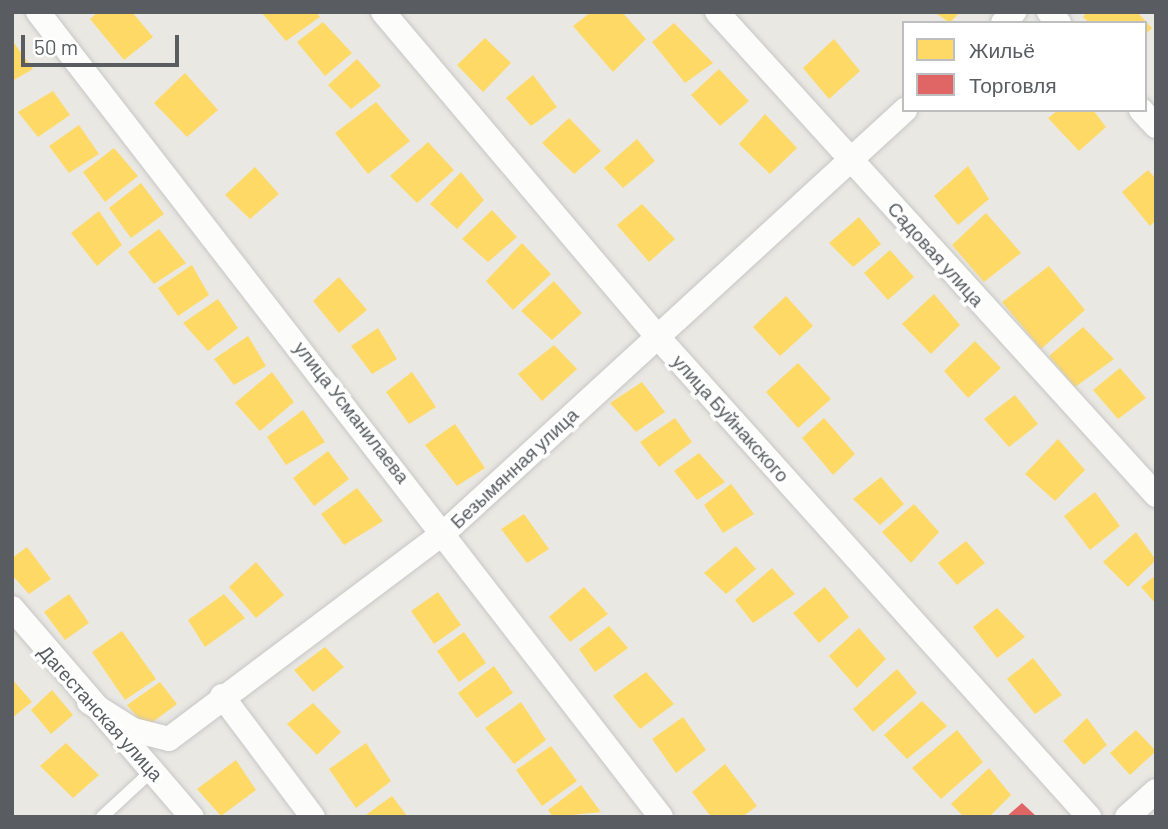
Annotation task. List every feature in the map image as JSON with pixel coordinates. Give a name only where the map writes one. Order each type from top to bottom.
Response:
[{"type":"street","name":"улица Усманилаева","points":[[37,12],[446,531],[661,817]]},
{"type":"street","name":"улица Буйнакского","points":[[383,12],[657,336],[1088,817]]},
{"type":"street","name":"Садовая улица","points":[[717,12],[1156,495]]},
{"type":"street","name":"Безымянная улица","points":[[89,702],[133,730],[169,739],[222,696],[446,531],[903,112]]},
{"type":"street","points":[[1143,112],[1156,126]]},
{"type":"street","name":"Дагестанская улица","points":[[12,608],[89,702],[154,769],[192,817]]},
{"type":"street","points":[[222,696],[313,817]]},
{"type":"street","points":[[1127,817],[1156,791]]},
{"type":"lane","points":[[102,817],[154,769]]},
{"type":"building: Жильё","points":[[98,12],[132,12],[153,37],[124,60],[90,19]]},
{"type":"building: Жильё","points":[[261,12],[316,12],[320,17],[286,41]]},
{"type":"building: Жильё","points":[[591,12],[622,12],[646,39],[613,72],[573,26]]},
{"type":"building: Жильё","points":[[934,12],[960,12],[952,21],[947,21]]},
{"type":"building: Жильё","points":[[1087,12],[1137,12],[1145,21],[1087,21],[1083,17]]},
{"type":"building: Жильё","points":[[323,22],[352,53],[325,76],[297,42]]},
{"type":"building: Жильё","points":[[674,23],[713,63],[685,83],[652,42]]},
{"type":"building: Жильё","points":[[485,38],[511,63],[483,92],[457,65]]},
{"type":"building: Жильё","points":[[834,39],[860,71],[829,99],[803,68]]},
{"type":"building: Жильё","points":[[14,43],[33,69],[12,81],[12,44]]},
{"type":"building: Жильё","points":[[357,59],[381,86],[351,109],[328,85]]},
{"type":"building: Жильё","points":[[719,69],[749,101],[720,126],[691,95]]},
{"type":"building: Жильё","points":[[185,73],[218,110],[187,137],[154,103]]},
{"type":"building: Жильё","points":[[533,75],[557,107],[531,126],[506,98]]},
{"type":"building: Жильё","points":[[53,91],[70,115],[38,137],[18,112]]},
{"type":"building: Жильё","points":[[376,102],[410,141],[368,174],[335,133]]},
{"type":"building: Жильё","points":[[1056,112],[1095,112],[1106,127],[1079,151],[1048,118]]},
{"type":"building: Жильё","points":[[765,114],[797,148],[770,174],[739,144]]},
{"type":"building: Жильё","points":[[569,118],[601,151],[574,174],[542,143]]},
{"type":"building: Жильё","points":[[79,125],[99,154],[69,173],[49,146]]},
{"type":"building: Жильё","points":[[637,139],[655,161],[623,188],[604,168]]},
{"type":"building: Жильё","points":[[428,142],[454,170],[417,203],[390,176]]},
{"type":"building: Жильё","points":[[114,148],[138,176],[105,202],[83,172]]},
{"type":"building: Жильё","points":[[968,166],[989,199],[958,225],[934,196]]},
{"type":"building: Жильё","points":[[255,167],[279,194],[250,219],[225,195]]},
{"type":"building: Жильё","points":[[1148,170],[1156,179],[1156,220],[1150,226],[1122,192]]},
{"type":"building: Жильё","points":[[461,172],[484,200],[457,229],[430,204]]},
{"type":"building: Жильё","points":[[141,183],[164,214],[131,238],[109,208]]},
{"type":"building: Жильё","points":[[642,204],[675,239],[649,262],[617,225]]},
{"type":"building: Жильё","points":[[492,210],[517,237],[488,262],[462,239]]},
{"type":"building: Жильё","points":[[99,211],[122,245],[97,266],[71,233]]},
{"type":"building: Жильё","points":[[986,213],[1021,253],[984,282],[952,245]]},
{"type":"building: Жильё","points":[[859,217],[881,244],[853,267],[829,243]]},
{"type":"building: Жильё","points":[[159,229],[186,263],[154,284],[128,252]]},
{"type":"building: Жильё","points":[[522,243],[551,274],[513,310],[486,281]]},
{"type":"building: Жильё","points":[[890,250],[914,277],[888,300],[864,273]]},
{"type":"building: Жильё","points":[[192,265],[209,295],[178,316],[158,288]]},
{"type":"building: Жильё","points":[[1049,266],[1085,310],[1041,349],[1002,302]]},
{"type":"building: Жильё","points":[[339,277],[367,310],[339,333],[313,301]]},
{"type":"building: Жильё","points":[[554,281],[582,313],[552,340],[521,311]]},
{"type":"building: Жильё","points":[[934,294],[960,325],[931,354],[902,324]]},
{"type":"building: Жильё","points":[[786,296],[813,326],[780,356],[753,327]]},
{"type":"building: Жильё","points":[[218,299],[238,328],[208,351],[183,323]]},
{"type":"building: Жильё","points":[[1083,327],[1114,359],[1075,387],[1049,356]]},
{"type":"building: Жильё","points":[[378,328],[397,359],[372,374],[351,346]]},
{"type":"building: Жильё","points":[[248,336],[266,366],[234,385],[214,359]]},
{"type":"building: Жильё","points":[[975,341],[1001,368],[968,398],[944,371]]},
{"type":"building: Жильё","points":[[554,345],[577,369],[542,401],[518,374]]},
{"type":"building: Жильё","points":[[798,363],[831,399],[798,428],[766,392]]},
{"type":"building: Жильё","points":[[1120,368],[1146,398],[1118,419],[1093,390]]},
{"type":"building: Жильё","points":[[272,372],[294,402],[260,431],[235,403]]},
{"type":"building: Жильё","points":[[412,372],[436,407],[409,424],[386,392]]},
{"type":"building: Жильё","points":[[642,382],[665,412],[636,432],[610,403]]},
{"type":"building: Жильё","points":[[1015,395],[1038,424],[1009,447],[984,419]]},
{"type":"building: Жильё","points":[[303,410],[325,442],[286,465],[267,437]]},
{"type":"building: Жильё","points":[[675,418],[692,442],[659,467],[640,442]]},
{"type":"building: Жильё","points":[[824,418],[855,454],[833,475],[802,438]]},
{"type":"building: Жильё","points":[[455,424],[485,468],[457,486],[425,445]]},
{"type":"building: Жильё","points":[[1058,439],[1085,470],[1055,501],[1025,474]]},
{"type":"building: Жильё","points":[[328,451],[349,479],[314,506],[293,478]]},
{"type":"building: Жильё","points":[[699,453],[725,482],[697,500],[674,471]]},
{"type":"building: Жильё","points":[[881,477],[904,504],[880,525],[853,499]]},
{"type":"building: Жильё","points":[[731,484],[754,514],[723,533],[704,505]]},
{"type":"building: Жильё","points":[[357,488],[383,521],[344,545],[321,514]]},
{"type":"building: Жильё","points":[[1095,492],[1120,526],[1090,550],[1064,516]]},
{"type":"building: Жильё","points":[[914,504],[939,532],[911,563],[882,532]]},
{"type":"building: Жильё","points":[[524,514],[549,549],[527,563],[501,529]]},
{"type":"building: Жильё","points":[[1136,532],[1156,560],[1128,587],[1103,562]]},
{"type":"building: Жильё","points":[[966,541],[985,563],[957,585],[938,563]]},
{"type":"building: Жильё","points":[[736,546],[756,569],[726,594],[704,573]]},
{"type":"building: Жильё","points":[[27,547],[51,579],[29,594],[12,575],[12,558]]},
{"type":"building: Жильё","points":[[256,562],[284,595],[256,618],[229,587]]},
{"type":"building: Жильё","points":[[772,568],[795,594],[753,623],[735,600]]},
{"type":"building: Жильё","points":[[1156,575],[1156,604],[1141,587]]},
{"type":"building: Жильё","points":[[584,587],[608,614],[570,642],[549,617]]},
{"type":"building: Жильё","points":[[825,587],[849,617],[819,643],[793,613]]},
{"type":"building: Жильё","points":[[438,592],[461,625],[434,644],[411,611]]},
{"type":"building: Жильё","points":[[69,594],[89,623],[65,640],[44,612]]},
{"type":"building: Жильё","points":[[224,594],[245,618],[205,647],[188,620]]},
{"type":"building: Жильё","points":[[997,608],[1025,637],[997,658],[973,627]]},
{"type":"building: Жильё","points":[[609,626],[628,648],[595,672],[579,649]]},
{"type":"building: Жильё","points":[[859,628],[886,659],[857,688],[829,656]]},
{"type":"building: Жильё","points":[[122,631],[156,679],[125,700],[92,652]]},
{"type":"building: Жильё","points":[[464,632],[486,663],[459,682],[437,651]]},
{"type":"building: Жильё","points":[[325,647],[344,667],[313,692],[294,670]]},
{"type":"building: Жильё","points":[[1033,658],[1062,695],[1035,714],[1007,679]]},
{"type":"building: Жильё","points":[[494,666],[513,693],[477,718],[458,693]]},
{"type":"building: Жильё","points":[[897,669],[917,693],[873,732],[853,709]]},
{"type":"building: Жильё","points":[[646,672],[674,704],[640,729],[613,696]]},
{"type":"building: Жильё","points":[[12,679],[32,702],[12,718]]},
{"type":"building: Жильё","points":[[160,682],[177,704],[146,727],[127,705]]},
{"type":"building: Жильё","points":[[52,690],[73,715],[51,734],[31,710]]},
{"type":"building: Жильё","points":[[922,701],[947,726],[907,759],[884,735]]},
{"type":"building: Жильё","points":[[521,702],[546,740],[514,764],[485,728]]},
{"type":"building: Жильё","points":[[313,703],[341,732],[317,755],[287,724]]},
{"type":"building: Жильё","points":[[683,717],[706,750],[676,773],[652,739]]},
{"type":"building: Жильё","points":[[1087,718],[1107,745],[1084,765],[1063,741]]},
{"type":"building: Жильё","points":[[957,730],[983,762],[941,799],[912,768]]},
{"type":"building: Жильё","points":[[1136,730],[1156,751],[1130,775],[1110,753]]},
{"type":"building: Жильё","points":[[66,743],[99,775],[73,798],[40,766]]},
{"type":"building: Жильё","points":[[366,743],[391,781],[356,808],[329,769]]},
{"type":"building: Жильё","points":[[551,746],[577,781],[542,806],[516,770]]},
{"type":"building: Жильё","points":[[236,760],[256,790],[221,816],[197,789]]},
{"type":"building: Жильё","points":[[725,764],[757,806],[742,817],[711,817],[692,792]]},
{"type":"building: Жильё","points":[[989,768],[1011,795],[989,817],[964,817],[951,804]]},
{"type":"building: Жильё","points":[[581,785],[601,812],[553,817],[548,810]]},
{"type":"building: Жильё","points":[[392,796],[408,817],[363,817]]},
{"type":"building: Торговля","points":[[1022,803],[1037,817],[1006,817]]}]
